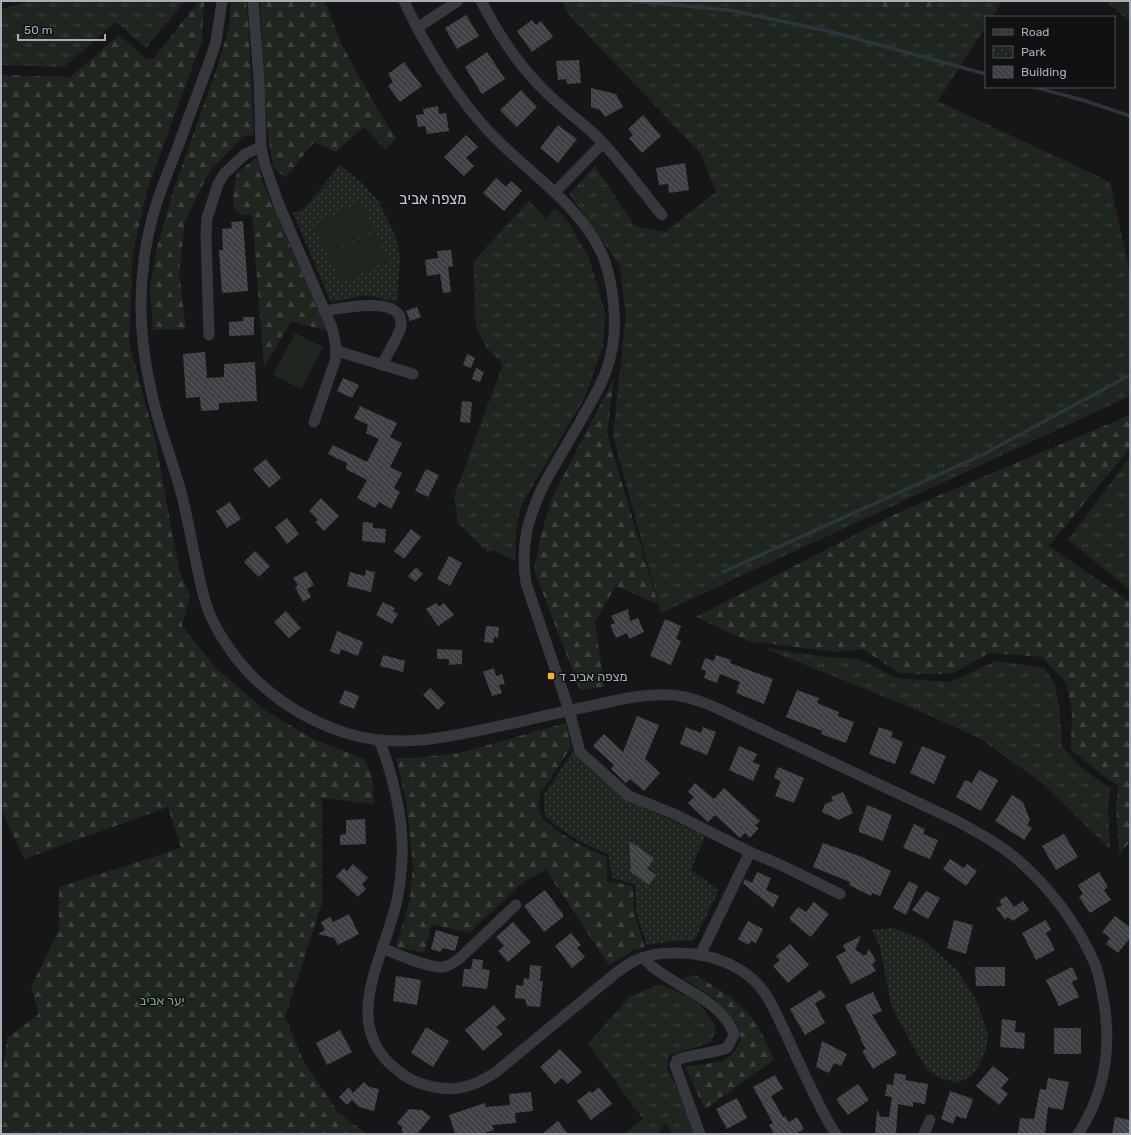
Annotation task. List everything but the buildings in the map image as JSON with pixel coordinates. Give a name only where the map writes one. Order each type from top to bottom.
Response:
[{"type":"street","points":[[224,1],[210,60],[152,214],[144,262],[141,320],[142,343],[151,393],[182,496],[207,606],[229,649],[241,665],[262,686],[303,715],[349,735],[379,740],[412,742],[433,740],[569,710],[652,694],[672,694],[690,698],[721,710],[957,821],[998,845],[1034,874],[1051,893],[1067,916],[1083,940],[1095,963],[1106,1011],[1107,1053],[1101,1086],[1094,1107],[1078,1134]]},
{"type":"street","points":[[253,1],[259,80],[261,147],[272,187],[332,328],[336,343],[337,351],[335,361],[314,422]]},
{"type":"street","points":[[404,1],[417,28],[446,77],[483,125],[502,145],[555,192],[574,212],[602,255],[607,269],[614,316],[612,354],[593,399],[537,498],[529,520],[524,548],[526,583],[569,710],[580,752],[629,796],[672,813],[750,852],[783,866],[840,894]]},
{"type":"street","points":[[417,28],[458,1]]},
{"type":"street","points":[[481,1],[495,28],[513,54],[532,77],[550,96],[603,143],[662,215]]},
{"type":"street","points":[[555,192],[603,143]]},
{"type":"street","points":[[209,335],[206,234],[207,218],[210,207],[218,184],[224,174],[245,154],[261,147]]},
{"type":"street","points":[[324,311],[352,306],[370,305],[386,307],[396,311],[401,318],[401,328],[382,365]]},
{"type":"street","points":[[337,351],[413,374]]},
{"type":"street","points":[[379,740],[388,760],[394,787],[402,857],[398,899],[375,966],[368,1004],[368,1019],[370,1032],[375,1045],[384,1058],[397,1071],[411,1080],[430,1087],[452,1088],[470,1086],[490,1077],[616,973],[635,961],[647,956],[668,954],[700,955],[734,966],[750,977],[760,987],[772,1004],[818,1103],[829,1125],[836,1134]]},
{"type":"street","points":[[700,955],[750,852]]},
{"type":"street","points":[[382,948],[427,965],[444,967],[452,964],[460,958],[516,905]]},
{"type":"street","points":[[643,958],[655,969],[712,1005],[732,1027],[734,1035],[727,1048],[705,1054],[685,1057],[677,1060],[675,1065],[700,1134]]},
{"type":"street","points":[[924,1134],[930,1120]]},
{"type":"green space","points":[[30,1],[185,1],[146,48],[116,22],[64,67],[1,65],[1,9]]},
{"type":"green space","name":"יער אביב","points":[[199,1],[204,1],[202,41],[147,190],[133,252],[129,342],[155,439],[179,570],[190,595],[182,626],[217,669],[266,711],[313,739],[365,759],[372,778],[374,804],[322,798],[322,903],[285,1017],[304,1062],[338,1112],[367,1134],[1,1134],[1,1086],[7,1038],[39,1014],[31,987],[59,930],[59,887],[181,848],[168,807],[24,859],[1,809],[1,75],[70,77],[119,35],[146,58],[153,59]]},
{"type":"green space","points":[[231,1],[246,1],[254,135],[244,136],[209,172],[185,221],[179,273],[186,329],[153,330],[150,288],[156,251],[174,188],[217,68],[229,27]]},
{"type":"green space","points":[[260,1],[325,1],[341,43],[377,109],[396,138],[386,150],[364,127],[336,152],[314,142],[285,178],[273,167],[267,128]]},
{"type":"green space","points":[[562,1],[1002,1],[993,16],[985,16],[985,28],[938,101],[1110,182],[1130,273],[1130,396],[661,613],[613,436],[626,314],[619,264],[569,194],[595,166],[635,226],[665,232],[716,192],[701,154],[569,15]]},
{"type":"green space","points":[[873,1],[931,1],[935,12],[887,10]]},
{"type":"green space","points":[[1106,1],[1130,1],[1130,22]]},
{"type":"green space","points":[[257,157],[263,183],[327,331],[291,321],[264,368],[252,215],[241,215],[233,206],[233,193],[237,173]]},
{"type":"green space","points":[[340,165],[362,183],[379,202],[396,237],[400,257],[397,302],[366,295],[331,302],[293,213],[303,210]]},
{"type":"green space","points":[[529,201],[546,219],[555,208],[567,220],[589,258],[605,312],[603,346],[584,399],[521,506],[516,529],[515,561],[493,550],[488,553],[458,523],[454,497],[503,364],[486,347],[476,327],[473,262]]},
{"type":"green space","points":[[361,202],[374,230],[327,252],[314,224]]},
{"type":"green space","points":[[375,233],[388,261],[341,283],[328,255]]},
{"type":"green space","points":[[295,333],[323,347],[301,389],[273,375]]},
{"type":"green space","points":[[614,378],[607,433],[658,604],[616,586],[595,621],[604,687],[580,690],[534,570],[542,531],[552,498]]},
{"type":"green space","points":[[1130,415],[1130,448],[1049,546],[1130,602],[1130,842],[1119,854],[1116,804],[1119,786],[1071,750],[1072,712],[1066,683],[1042,657],[989,653],[951,674],[900,673],[862,649],[838,652],[748,641],[696,617],[895,514]]},
{"type":"green space","points":[[1130,457],[1130,590],[1068,540]]},
{"type":"green space","points":[[764,648],[826,657],[860,659],[897,678],[950,682],[996,661],[1045,668],[1055,685],[1060,713],[1062,746],[1080,767],[1111,789],[1108,805],[1110,849],[1042,783],[981,739],[922,712]]},
{"type":"green space","points":[[566,723],[571,747],[540,794],[539,807],[542,818],[559,832],[580,845],[607,857],[607,881],[633,886],[634,913],[645,948],[634,950],[609,965],[546,870],[523,882],[469,933],[432,924],[424,953],[396,947],[410,899],[413,865],[406,800],[396,758],[414,758],[459,753]]},
{"type":"green space","points":[[573,751],[612,787],[647,809],[705,836],[691,870],[719,890],[694,941],[674,941],[647,945],[636,912],[635,884],[612,878],[608,854],[579,841],[559,828],[546,817],[544,810],[544,795]]},
{"type":"green space","points":[[892,928],[922,939],[957,970],[977,1002],[988,1034],[986,1050],[979,1065],[970,1077],[957,1083],[938,1077],[926,1068],[891,1005],[880,947],[872,930]]},
{"type":"green space","points":[[695,975],[731,998],[747,1012],[760,1030],[774,1060],[705,1109],[685,1067],[723,1061],[735,1051],[741,1040],[737,1024],[716,1000],[683,978]]},
{"type":"green space","points":[[660,984],[691,998],[704,1009],[714,1024],[716,1031],[711,1042],[669,1055],[667,1069],[700,1134],[673,1134],[665,1122],[659,1134],[624,1134],[643,1119],[588,1044],[629,997]]},
{"type":"waterway","points":[[633,1],[728,10],[828,31],[985,74]]},
{"type":"waterway","points":[[1038,88],[1086,101],[1130,116]]},
{"type":"waterway","points":[[723,572],[982,455],[1130,375]]},
{"type":"place","name":"מצפה אביב ד","points":[[551,676]]},
{"type":"district","name":"מצפה אביב","points":[[433,199]]}]
